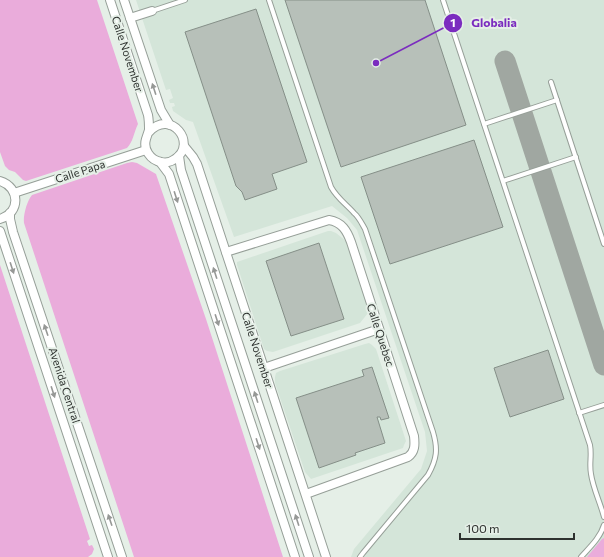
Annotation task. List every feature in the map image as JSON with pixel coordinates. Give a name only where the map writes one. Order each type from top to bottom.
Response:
[{"type":"street","name":"Calle November","points":[[110,0],[148,115],[149,132]]},
{"type":"street","name":"Calle November","points":[[124,0],[161,110],[170,125]]},
{"type":"street","name":"Calle November","points":[[130,18],[152,11]]},
{"type":"street","points":[[160,124],[170,125],[179,130],[182,135],[184,146],[182,152],[175,160],[170,162],[160,162],[154,160],[146,150],[146,138],[149,132],[156,126],[160,124]]},
{"type":"street","name":"Calle November","points":[[184,146],[197,164],[326,557]]},
{"type":"street","name":"Calle Papa","points":[[14,193],[146,150]]},
{"type":"street","name":"Calle November","points":[[179,156],[181,170],[309,557]]},
{"type":"street","points":[[160,162],[169,174],[295,557]]},
{"type":"street","points":[[0,219],[10,213],[15,204],[14,193],[7,184],[1,180]]},
{"type":"street","name":"Avenida Central","points":[[10,213],[13,232],[122,557]]},
{"type":"street","name":"Calle Quebec","points":[[226,252],[329,220],[340,224],[348,234],[414,436],[415,444],[412,454],[408,457],[306,494]]},
{"type":"street","name":"Avenida Central","points":[[0,231],[108,557]]},
{"type":"street","points":[[264,368],[379,329]]},
{"type":"lane","points":[[152,11],[185,0]]},
{"type":"lane","points":[[269,0],[331,187],[340,199],[356,214],[365,229],[436,445],[435,461],[428,475],[360,557]]},
{"type":"lane","points":[[443,0],[590,445],[592,453],[590,467],[592,479],[604,517]]},
{"type":"lane","points":[[551,82],[604,244]]},
{"type":"lane","points":[[484,124],[557,100]]},
{"type":"lane","points":[[503,181],[576,157]]},
{"type":"lane","points":[[580,413],[604,405]]},
{"type":"lane","points":[[581,557],[597,539],[604,526]]},
{"type":"shaded area","points":[[0,0],[97,0],[138,124],[132,140],[127,148],[26,181],[5,166],[0,152]]},
{"type":"shaded area","points":[[136,0],[604,0],[604,557],[351,557],[354,549],[421,469],[427,451],[425,432],[357,230],[347,218],[332,206],[234,237],[193,122],[186,120],[173,111],[172,107],[175,106],[174,103],[170,103],[169,100],[173,98],[170,89],[166,90]]},
{"type":"shaded area","points":[[132,162],[137,163],[156,174],[206,319],[283,557],[134,557],[24,223],[27,204],[32,195]]},
{"type":"shaded area","points":[[328,231],[336,233],[346,241],[369,308],[368,313],[360,323],[273,352],[267,351],[264,349],[237,262]]},
{"type":"shaded area","points":[[0,265],[90,539],[87,541],[89,546],[92,545],[94,549],[92,554],[88,557],[0,557]]},
{"type":"shaded area","points":[[369,343],[376,349],[406,441],[403,448],[311,479],[305,472],[275,383],[276,373]]},
{"type":"shaded area","points":[[604,538],[604,557],[587,557],[602,539]]},
{"type":"building","points":[[285,0],[425,0],[466,125],[341,167]]},
{"type":"building","points":[[256,9],[307,162],[272,174],[277,189],[245,200],[242,192],[236,186],[185,32]]},
{"type":"building","points":[[474,140],[503,227],[390,264],[361,177]]},
{"type":"building","points":[[319,243],[344,319],[291,336],[266,261]]},
{"type":"building","points":[[548,350],[564,399],[510,417],[494,368]]},
{"type":"building","points":[[372,367],[389,418],[381,420],[380,417],[377,417],[385,443],[355,453],[356,455],[319,468],[296,398],[364,376],[362,370]]},
{"type":"taxiway","points":[[505,61],[604,365]]},
{"type":"place","name":"Globalia","points":[[376,63]]}]
